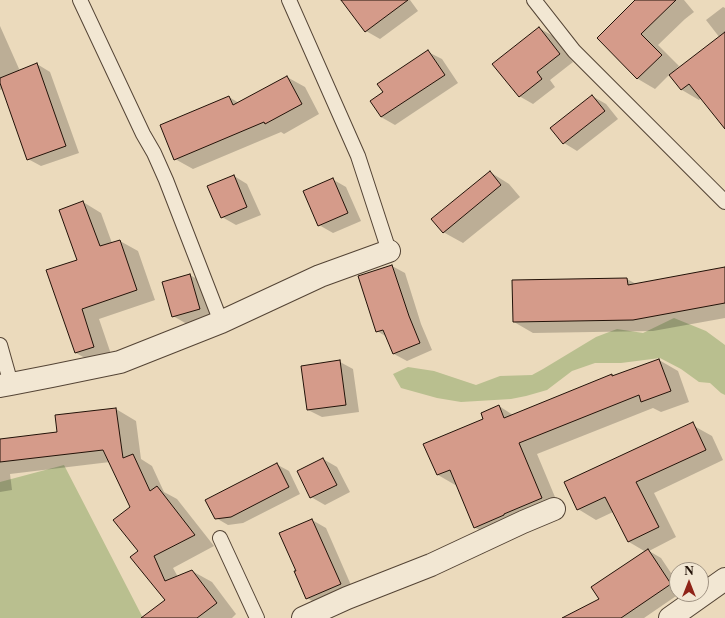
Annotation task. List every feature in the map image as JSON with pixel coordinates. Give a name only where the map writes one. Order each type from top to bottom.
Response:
[{"type":"street","points":[[6,385],[120,362],[220,322],[320,276],[388,251]]},
{"type":"street","points":[[303,618],[347,598],[431,565],[554,509]]},
{"type":"street","points":[[670,618],[725,579]]},
{"type":"lane","points":[[80,0],[166,180],[220,322]]},
{"type":"lane","points":[[289,0],[358,156],[388,251]]},
{"type":"lane","points":[[534,0],[574,51],[725,202]]},
{"type":"lane","points":[[0,345],[6,385]]},
{"type":"lane","points":[[220,538],[257,618]]},
{"type":"green space","points":[[674,318],[706,331],[725,345],[725,395],[710,383],[699,382],[681,369],[660,358],[621,363],[595,363],[572,371],[547,390],[511,399],[461,402],[437,398],[401,388],[393,374],[408,367],[434,371],[476,385],[500,376],[532,375],[596,337],[617,329],[643,333]]},
{"type":"green space","points":[[64,465],[143,618],[0,618],[0,482]]},
{"type":"building","points":[[341,0],[408,0],[365,32]]},
{"type":"building","points":[[635,0],[676,0],[641,34],[662,55],[637,79],[597,38]]},
{"type":"building","points":[[539,27],[560,54],[537,72],[542,79],[519,97],[492,64]]},
{"type":"building","points":[[725,32],[725,129],[689,84],[681,90],[669,75]]},
{"type":"building","points":[[428,50],[445,75],[381,117],[370,101],[383,92],[377,84]]},
{"type":"building","points":[[37,63],[66,146],[27,160],[0,83],[0,78]]},
{"type":"building","points":[[287,76],[302,104],[265,124],[264,122],[174,160],[160,125],[229,96],[233,105]]},
{"type":"building","points":[[592,95],[605,111],[563,144],[550,128]]},
{"type":"building","points":[[490,171],[501,185],[443,233],[431,219]]},
{"type":"building","points":[[234,175],[247,207],[221,218],[207,186]]},
{"type":"building","points":[[333,178],[348,213],[318,226],[303,191]]},
{"type":"building","points":[[83,201],[100,246],[120,240],[137,290],[82,309],[94,347],[75,353],[46,270],[77,260],[59,210]]},
{"type":"building","points":[[392,265],[409,316],[420,343],[393,354],[383,330],[376,332],[358,276]]},
{"type":"building","points":[[725,267],[725,303],[633,320],[513,322],[512,280],[627,278],[628,285]]},
{"type":"building","points":[[190,274],[200,309],[172,317],[162,282]]},
{"type":"building","points":[[659,359],[671,391],[641,402],[639,395],[519,443],[542,498],[474,528],[450,470],[437,475],[423,444],[483,419],[481,413],[499,405],[504,418],[612,374],[612,376]]},
{"type":"building","points":[[340,360],[346,405],[307,410],[301,366]]},
{"type":"building","points":[[116,408],[123,458],[133,454],[150,491],[157,486],[195,535],[154,556],[165,581],[192,570],[217,603],[197,618],[141,618],[165,600],[130,557],[138,551],[113,520],[130,507],[103,450],[0,462],[0,439],[57,432],[55,415]]},
{"type":"building","points":[[693,422],[706,450],[636,482],[659,527],[628,542],[605,497],[577,510],[564,482]]},
{"type":"building","points":[[323,458],[337,485],[310,498],[297,471]]},
{"type":"building","points":[[277,463],[289,487],[231,517],[215,519],[205,500]]},
{"type":"building","points":[[312,519],[341,584],[306,599],[294,571],[296,571],[279,533]]},
{"type":"building","points":[[648,549],[669,581],[669,585],[621,618],[562,618],[599,599],[591,587]]}]
